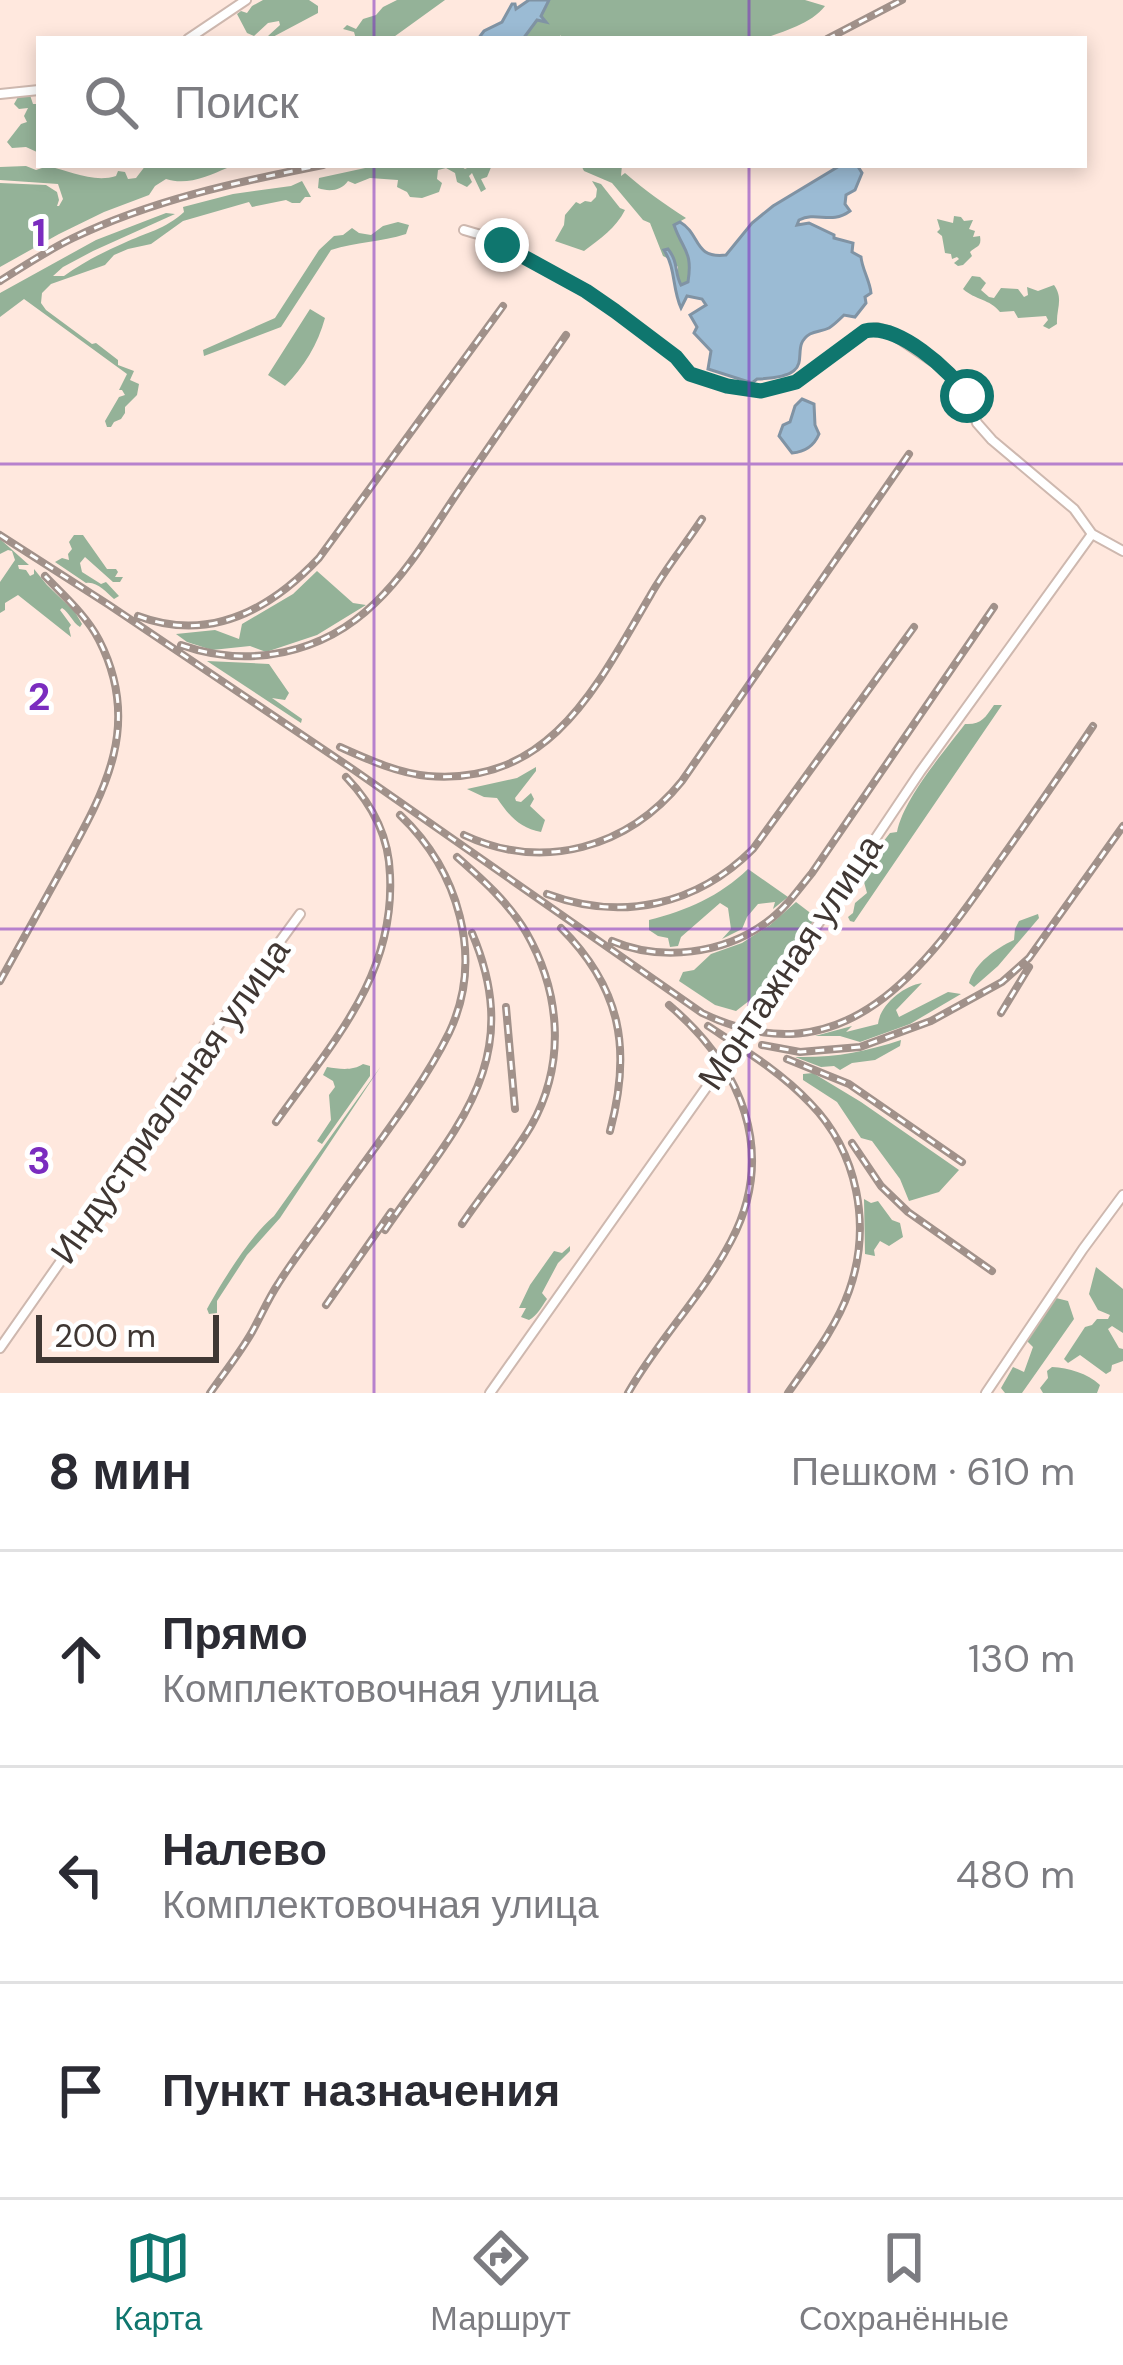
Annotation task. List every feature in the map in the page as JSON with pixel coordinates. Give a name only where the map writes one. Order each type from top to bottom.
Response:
[{"type":"street","points":[[192,36],[246,0]]},
{"type":"street","points":[[0,94],[36,90]]},
{"type":"street","points":[[464,230],[586,291],[676,357],[690,374],[727,386],[761,391],[779,388],[796,382],[865,331],[888,331],[950,373],[992,440],[1074,509],[1092,534],[1123,551]]},
{"type":"street","name":"Монтажная улица","points":[[490,1393],[747,1030],[920,772],[1092,534]]},
{"type":"street","name":"Индустриальная улица","points":[[0,1348],[200,1051],[300,914]]},
{"type":"street","points":[[986,1393],[1123,1195]]},
{"type":"green space","points":[[263,0],[309,0],[318,6],[318,13],[275,36],[268,36],[279,21],[268,23],[254,36],[247,33],[237,14],[247,13]]},
{"type":"green space","points":[[397,0],[445,0],[395,36],[355,36],[343,29],[347,25],[356,29]]},
{"type":"green space","points":[[549,0],[805,0],[825,6],[805,22],[770,36],[525,36]]},
{"type":"green space","points":[[30,95],[36,104],[36,152],[12,148],[7,142],[27,122],[28,108],[14,104],[18,97]]},
{"type":"green space","points":[[0,167],[55,168],[99,178],[116,176],[118,171],[128,179],[136,178],[144,168],[227,168],[197,179],[166,179],[149,195],[104,212],[0,267],[0,183],[46,185],[57,192],[57,206],[63,199],[58,184],[0,180]]},
{"type":"green space","points":[[365,168],[446,168],[438,170],[439,192],[422,198],[410,197],[397,187],[398,180],[348,181],[326,190],[318,188],[319,178]]},
{"type":"green space","points":[[446,168],[491,168],[481,179],[486,189],[481,192],[472,173],[467,187],[457,182],[455,173]]},
{"type":"green space","points":[[622,168],[621,176],[625,173],[686,218],[674,225],[688,257],[689,282],[682,286],[678,280],[678,267],[664,251],[669,259],[663,256],[650,223],[612,183],[584,171]]},
{"type":"green space","points":[[302,181],[311,197],[300,203],[286,200],[252,207],[249,202],[183,221],[151,244],[114,255],[105,265],[51,284],[42,293],[46,310],[96,343],[118,365],[134,371],[130,380],[139,384],[137,395],[111,427],[105,421],[125,395],[119,390],[127,374],[24,299],[0,317],[0,293],[96,240],[166,213],[175,214],[93,251],[53,276],[64,276],[163,227],[184,212],[183,207]]},
{"type":"green space","points":[[592,181],[601,184],[625,210],[584,251],[555,241],[576,202],[591,202],[596,197]]},
{"type":"green space","points":[[954,216],[973,220],[969,229],[975,231],[973,237],[980,236],[972,256],[958,266],[954,263],[959,259],[945,253],[937,232],[937,219],[953,223]]},
{"type":"green space","points":[[398,222],[409,225],[406,234],[331,250],[281,327],[204,356],[203,350],[275,318],[319,250],[334,236],[352,228],[371,235]]},
{"type":"green space","points":[[972,276],[986,283],[981,290],[994,298],[1001,288],[1018,289],[1024,297],[1027,287],[1038,291],[1054,285],[1059,300],[1057,324],[1049,329],[1043,326],[1046,316],[1018,318],[1014,311],[1000,312],[963,289]]},
{"type":"green space","points":[[310,309],[325,318],[322,328],[310,355],[285,386],[268,375]]},
{"type":"green space","points":[[74,535],[83,535],[107,569],[116,569],[115,577],[123,577],[113,582],[85,557],[80,563],[82,572],[101,584],[106,582],[119,596],[114,599],[55,562],[69,560]]},
{"type":"green space","points":[[0,539],[29,565],[18,565],[19,569],[30,576],[34,569],[75,612],[80,627],[60,610],[71,625],[71,637],[18,595],[0,613],[0,582],[15,560],[12,551],[0,554]]},
{"type":"green space","points":[[317,571],[353,603],[366,605],[317,635],[266,652],[250,646],[212,650],[176,634],[215,630],[239,639],[242,624],[293,594]]},
{"type":"green space","points":[[207,661],[269,664],[289,693],[285,700],[272,698],[302,719],[301,723]]},
{"type":"green space","points":[[994,705],[1002,705],[854,922],[850,921],[855,903],[867,893],[867,868],[875,863],[868,861],[890,833],[897,832],[916,791],[965,724],[982,720]]},
{"type":"green space","points":[[536,767],[515,798],[521,802],[531,793],[530,806],[545,820],[541,832],[516,820],[497,798],[467,789],[517,778]]},
{"type":"green space","points":[[748,869],[788,897],[773,909],[775,902],[758,904],[742,929],[722,939],[731,929],[728,908],[720,903],[681,937],[678,946],[670,947],[668,938],[649,930],[649,920],[702,901]]},
{"type":"green space","points":[[796,902],[817,918],[767,987],[736,1011],[715,1005],[679,981],[683,972],[694,970],[711,954],[742,943]]},
{"type":"green space","points":[[1038,914],[998,966],[974,987],[969,983],[987,957],[1014,940],[1019,921]]},
{"type":"green space","points":[[922,983],[896,1010],[899,1017],[948,992],[961,994],[910,1024],[860,1042],[815,1036],[878,1024],[894,997]]},
{"type":"green space","points":[[901,1040],[900,1046],[875,1060],[840,1070],[795,1057],[849,1053]]},
{"type":"green space","points":[[370,1066],[370,1076],[322,1144],[317,1141],[331,1120],[329,1095],[335,1087],[323,1075],[327,1067],[350,1069]]},
{"type":"green space","points":[[381,1066],[280,1218],[247,1255],[217,1301],[217,1313],[209,1314],[207,1309],[238,1259]]},
{"type":"green space","points":[[813,1073],[959,1170],[939,1192],[909,1201],[900,1179],[872,1141],[861,1138],[837,1102],[803,1080],[803,1074]]},
{"type":"green space","points":[[864,1199],[878,1201],[900,1223],[903,1237],[889,1246],[880,1241],[875,1256],[865,1254]]},
{"type":"green space","points":[[570,1246],[542,1293],[547,1299],[541,1308],[529,1320],[521,1317],[526,1308],[519,1308],[530,1285],[554,1251],[562,1253]]},
{"type":"green space","points":[[1096,1267],[1123,1289],[1123,1333],[1112,1326],[1108,1329],[1123,1349],[1123,1361],[1106,1374],[1080,1355],[1068,1363],[1064,1359],[1085,1327],[1110,1315],[1098,1310],[1089,1294]]},
{"type":"green space","points":[[1056,1298],[1068,1301],[1074,1319],[1022,1393],[1005,1393],[1001,1388],[1013,1367],[1024,1372],[1033,1347],[1027,1341]]},
{"type":"green space","points":[[1052,1367],[1089,1377],[1100,1385],[1097,1393],[1043,1393],[1040,1388]]},
{"type":"water","points":[[529,0],[549,0],[541,16],[546,22],[537,20],[525,36],[480,36],[502,22],[512,4],[516,9]]},
{"type":"water","points":[[836,168],[859,168],[862,173],[855,190],[846,195],[850,211],[837,217],[806,218],[797,225],[809,223],[853,243],[852,252],[861,257],[871,293],[855,317],[844,315],[803,340],[797,368],[752,383],[708,369],[711,351],[694,333],[697,327],[690,315],[706,305],[702,299],[687,296],[681,308],[664,250],[671,254],[681,285],[688,282],[688,257],[674,225],[680,222],[687,227],[708,253],[726,255],[773,206]]},
{"type":"water","points":[[802,399],[814,404],[819,434],[808,448],[792,453],[779,436]]},
{"type":"railway","points":[[833,36],[902,0]]},
{"type":"railway","points":[[0,281],[64,243],[133,213],[309,168]]},
{"type":"railway","points":[[138,616],[190,626],[214,623],[259,606],[300,577],[319,558],[503,306]]},
{"type":"railway","points":[[181,645],[233,656],[259,656],[309,645],[355,620],[411,562],[566,335]]},
{"type":"railway","points":[[464,835],[524,852],[553,852],[610,837],[660,804],[682,781],[909,454]]},
{"type":"railway","points":[[340,747],[394,769],[428,776],[470,775],[507,765],[538,747],[589,695],[702,519]]},
{"type":"railway","points":[[0,535],[354,770],[702,1013],[753,1031],[798,1033],[839,1024],[876,1003],[910,975],[970,902],[1093,726]]},
{"type":"railway","points":[[0,981],[92,812],[113,758],[118,730],[112,671],[99,640],[45,576]]},
{"type":"railway","points":[[612,941],[651,951],[692,951],[732,941],[774,917],[812,873],[994,607]]},
{"type":"railway","points":[[547,894],[603,907],[630,907],[683,895],[731,868],[753,849],[914,627]]},
{"type":"railway","points":[[276,1122],[356,1008],[382,946],[389,912],[390,875],[383,834],[372,810],[346,777]]},
{"type":"railway","points":[[210,1393],[290,1266],[423,1079],[460,1004],[465,975],[460,916],[437,862],[400,815]]},
{"type":"railway","points":[[762,1045],[800,1052],[860,1047],[931,1021],[1002,982],[1029,958],[1123,826]]},
{"type":"railway","points":[[457,857],[503,901],[526,932],[546,979],[555,1029],[550,1078],[531,1126],[462,1224]]},
{"type":"railway","points":[[561,928],[597,974],[616,1021],[620,1073],[610,1131]]},
{"type":"railway","points":[[385,1230],[457,1126],[487,1057],[491,1020],[487,979],[472,933]]},
{"type":"railway","points":[[1001,1013],[1029,967]]},
{"type":"railway","points":[[628,1393],[720,1261],[745,1208],[751,1175],[745,1112],[733,1083],[716,1055],[669,1005]]},
{"type":"railway","points":[[506,1007],[515,1109]]},
{"type":"railway","points":[[708,1026],[774,1071],[810,1103],[840,1144],[856,1191],[859,1241],[849,1291],[830,1331],[788,1393]]},
{"type":"railway","points":[[787,1059],[849,1084],[962,1162]]},
{"type":"railway","points":[[852,1143],[881,1186],[908,1212],[992,1271]]},
{"type":"railway","points":[[326,1305],[391,1212]]},
{"type":"route","points":[[502,245],[586,291],[701,378],[743,389],[779,388],[796,382],[865,331],[877,328],[940,364],[967,396]]}]
